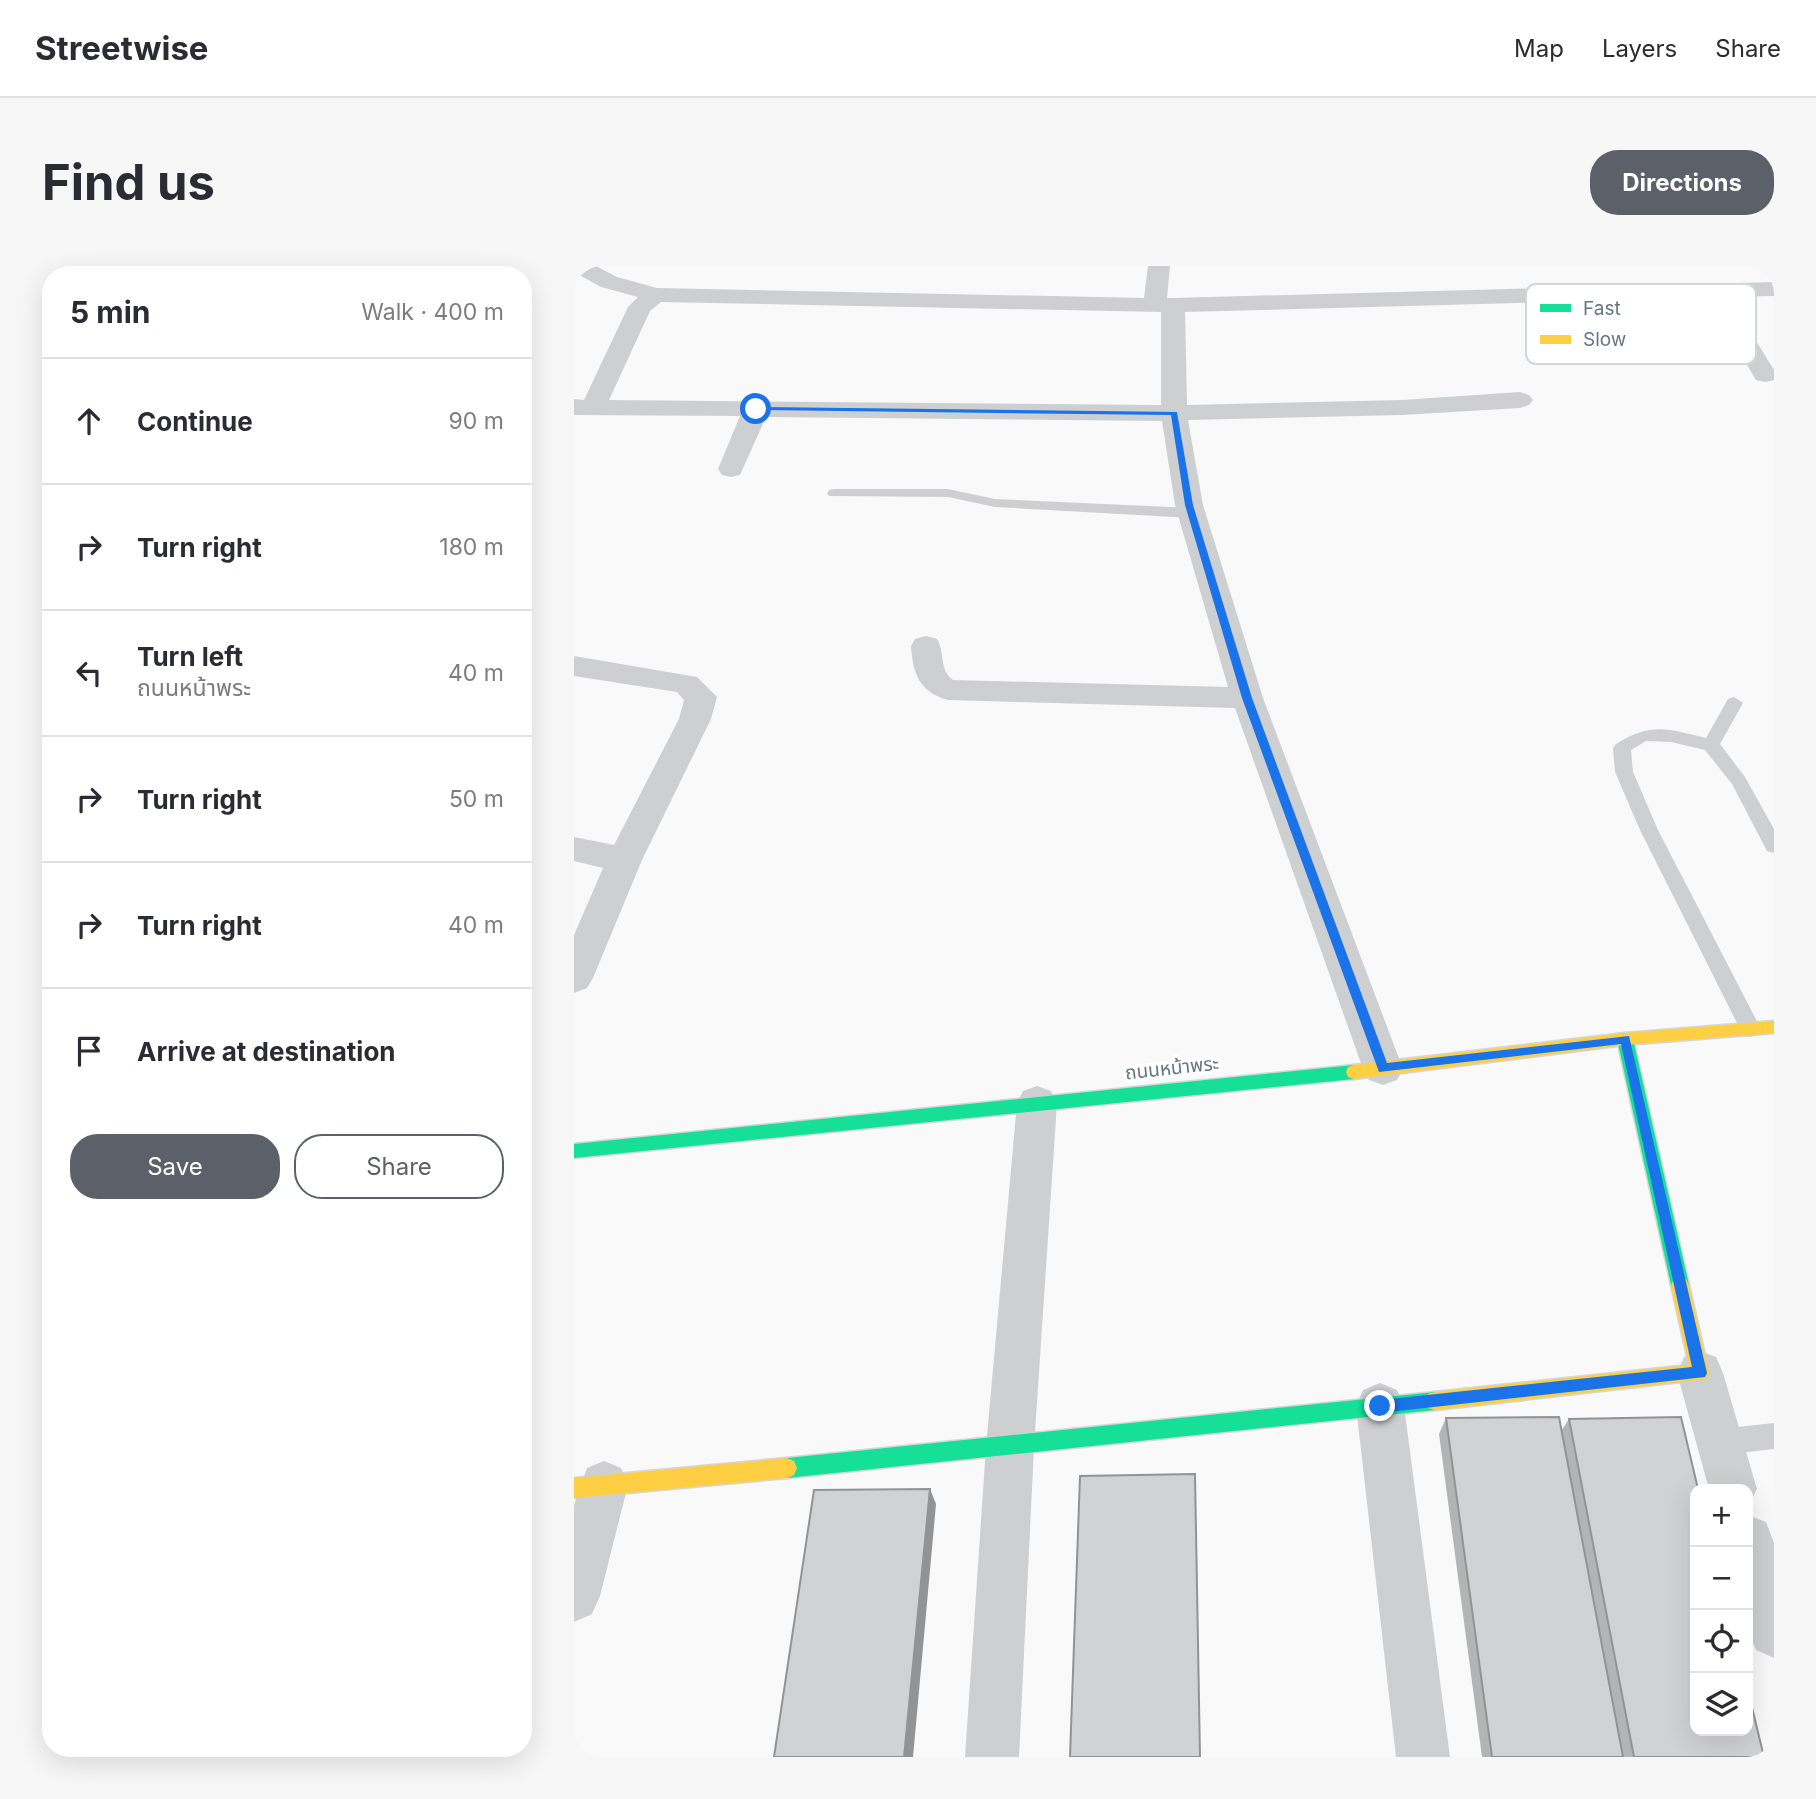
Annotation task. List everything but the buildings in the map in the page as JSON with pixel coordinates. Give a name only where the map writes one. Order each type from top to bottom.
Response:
[{"type":"street","points":[[579,266],[609,282],[656,295],[1164,305],[1526,296]]},
{"type":"street","points":[[1159,266],[1174,413],[1192,513],[1247,698],[1383,1069]]},
{"type":"street","points":[[1756,290],[1774,289]]},
{"type":"street","points":[[656,295],[640,307],[584,407],[1174,413],[1445,405],[1520,400]]},
{"type":"street","points":[[1756,360],[1765,375]]},
{"type":"street","points":[[731,469],[756,409]]},
{"type":"street","points":[[926,646],[929,674],[937,686],[948,690],[1247,698]]},
{"type":"street","points":[[574,666],[686,684],[701,697],[695,719],[624,860],[574,978]]},
{"type":"street","points":[[574,849],[624,860]]},
{"type":"street","name":"ถนนหน้าพระ","points":[[574,1151],[1383,1069],[1625,1039],[1774,1027]]},
{"type":"street","points":[[1625,1039],[1700,1373],[1732,1484]]},
{"type":"street","points":[[992,1757],[1010,1447],[1037,1103]]},
{"type":"street","points":[[574,1597],[589,1486],[1010,1447],[1700,1373]]},
{"type":"street","points":[[1380,1406],[1423,1757]]},
{"type":"street","points":[[1759,1560],[1774,1632]]},
{"type":"lane","points":[[834,494],[948,493],[995,502],[1192,513]]},
{"type":"lane","points":[[1711,745],[1734,703]]},
{"type":"lane","points":[[1750,1029],[1649,830],[1624,772],[1622,748],[1643,735],[1671,736],[1711,745],[1739,781],[1774,846]]},
{"type":"lane","points":[[1720,1442],[1774,1436]]},
{"type":"traffic: fast","points":[[1625,1039],[1680,1285]]},
{"type":"traffic: fast","points":[[574,1151],[1354,1072]]},
{"type":"traffic: fast","points":[[787,1468],[1435,1401]]},
{"type":"traffic: slow","points":[[1354,1072],[1625,1039],[1774,1027]]},
{"type":"traffic: slow","points":[[1435,1401],[1700,1373],[1680,1285]]},
{"type":"traffic: slow","points":[[574,1488],[787,1468]]},
{"type":"route","points":[[756,409],[1174,413],[1189,505],[1247,698],[1383,1069],[1625,1039],[1700,1373],[1380,1406]]}]
